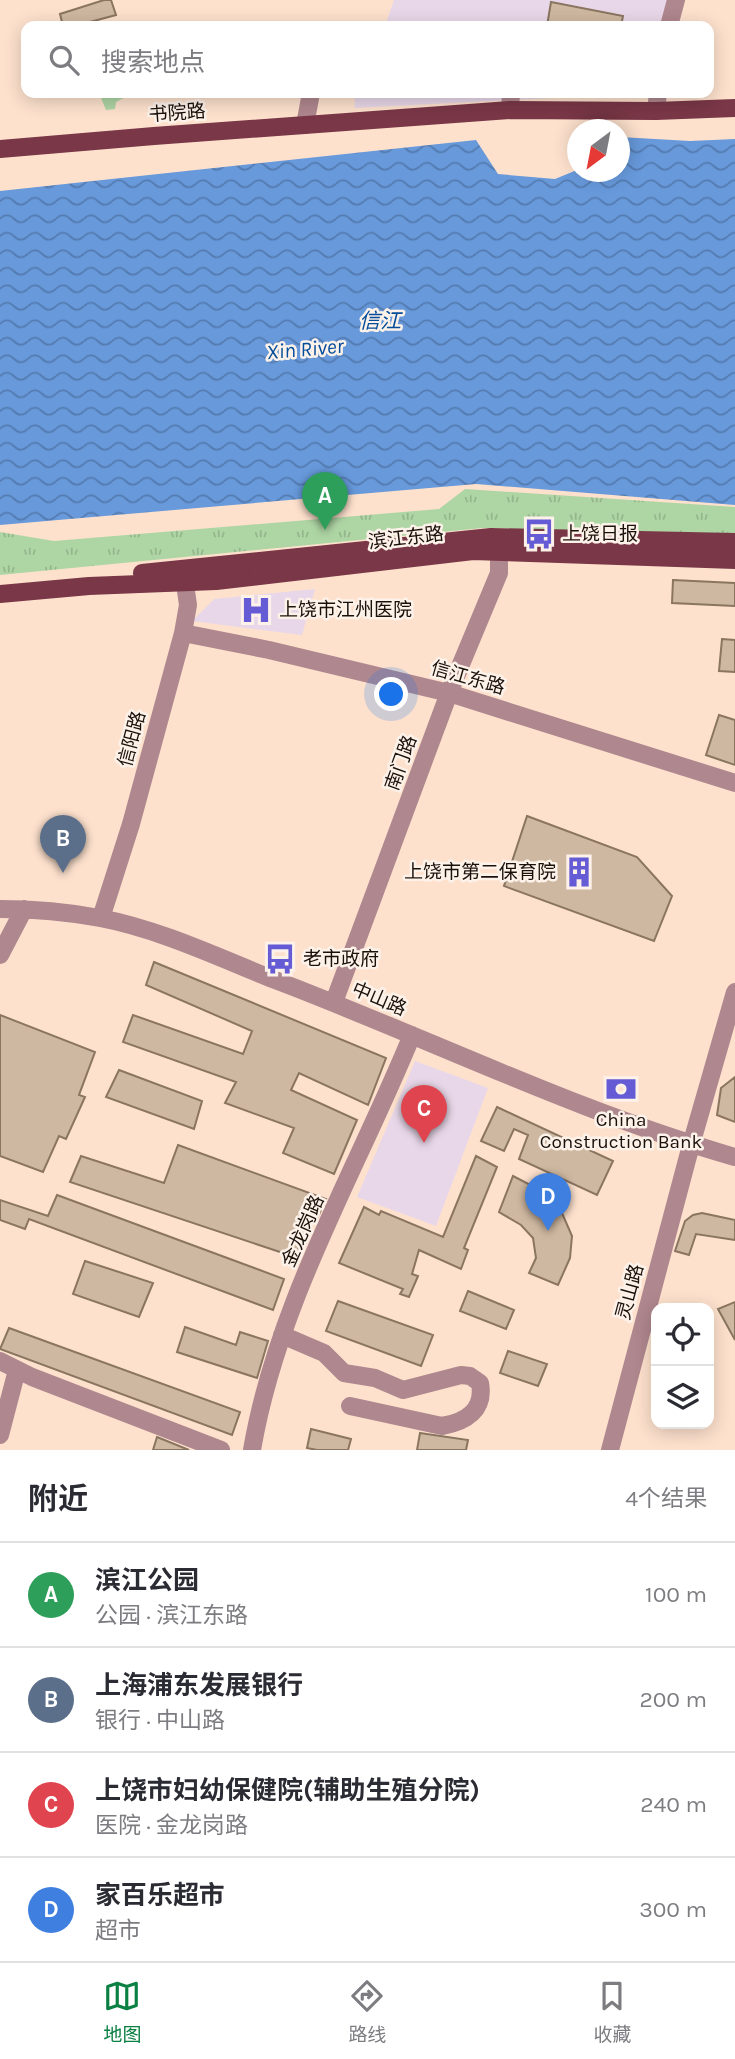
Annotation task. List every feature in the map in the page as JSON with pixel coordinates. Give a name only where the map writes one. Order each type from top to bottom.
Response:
[{"type":"main road","name":"书院路","points":[[0,149],[305,125],[511,101],[656,111],[735,108]]},
{"type":"main road","name":"滨江东路","points":[[0,584],[322,570],[473,551],[496,545],[735,542]]},
{"type":"main road","name":"滨江东路","points":[[496,545],[735,560]]},
{"type":"main road","name":"滨江东路","points":[[0,594],[184,576]]},
{"type":"street","points":[[670,21],[676,0]]},
{"type":"street","points":[[305,125],[310,98]]},
{"type":"street","points":[[656,111],[657,98]]},
{"type":"street","name":"南门路","points":[[334,1002],[449,693],[499,573],[496,545]]},
{"type":"street","name":"信阳路","points":[[101,918],[131,824],[184,632],[188,605],[184,576]]},
{"type":"street","name":"信江东路","points":[[184,632],[449,693],[735,783]]},
{"type":"street","name":"中山路","points":[[0,909],[24,909],[101,918],[152,932],[334,1002],[587,1107],[735,1157]]},
{"type":"street","points":[[0,955],[24,909]]},
{"type":"street","name":"灵山路","points":[[610,1450],[691,1144],[735,992]]},
{"type":"street","name":"金龙岗路","points":[[251,1450],[259,1409],[297,1294],[412,1035]]},
{"type":"street","points":[[282,1335],[324,1353],[344,1373],[375,1378],[403,1390],[461,1375],[480,1383],[482,1392],[481,1403],[474,1412],[454,1424],[442,1426],[350,1406]]},
{"type":"street","points":[[0,1361],[221,1450]]},
{"type":"street","points":[[0,1435],[17,1370]]},
{"type":"shaded area","points":[[394,0],[667,0],[662,21],[387,21]]},
{"type":"shaded area","points":[[354,98],[550,98],[355,108]]},
{"type":"shaded area","name":"上饶市江州医院","points":[[315,589],[302,635],[192,621],[214,599]]},
{"type":"shaded area","points":[[415,1061],[488,1088],[436,1226],[357,1197]]},
{"type":"green space","points":[[101,98],[124,98],[116,102],[115,109],[106,110]]},
{"type":"green space","points":[[465,489],[735,507],[735,536],[483,528],[0,575],[0,532],[54,541],[439,509]]},
{"type":"water","name":"信江","points":[[630,138],[690,141],[735,139],[735,505],[476,484],[0,525],[0,191],[476,140],[498,174],[555,179],[567,174],[567,182],[630,182]]},
{"type":"building","points":[[111,0],[116,15],[94,21],[62,21],[60,14]]},
{"type":"building","points":[[551,2],[623,16],[622,21],[548,21]]},
{"type":"building","points":[[673,580],[735,583],[735,606],[672,603]]},
{"type":"building","points":[[722,639],[735,640],[735,672],[719,671]]},
{"type":"building","points":[[719,715],[735,720],[735,765],[706,755]]},
{"type":"building","name":"上饶市第二保育院","points":[[527,816],[637,857],[672,896],[654,941],[504,886]]},
{"type":"building","points":[[154,962],[386,1058],[368,1105],[299,1073],[291,1090],[357,1120],[334,1174],[283,1153],[294,1128],[225,1103],[236,1082],[123,1042],[133,1015],[243,1054],[252,1031],[146,985]]},
{"type":"building","points":[[0,1015],[95,1052],[79,1095],[85,1097],[66,1139],[59,1136],[43,1172],[0,1156]]},
{"type":"building","points":[[119,1070],[202,1101],[194,1129],[106,1097]]},
{"type":"building","points":[[735,1077],[735,1122],[717,1115],[721,1088]]},
{"type":"building","points":[[497,1107],[613,1161],[597,1195],[519,1159],[528,1135],[514,1129],[504,1151],[481,1141]]},
{"type":"building","points":[[178,1145],[326,1199],[317,1219],[313,1217],[295,1257],[70,1182],[81,1156],[164,1183]]},
{"type":"building","points":[[476,1156],[497,1167],[464,1248],[468,1250],[461,1269],[419,1250],[412,1274],[418,1276],[409,1297],[400,1294],[403,1289],[339,1263],[364,1207],[379,1215],[381,1211],[443,1237]]},
{"type":"building","points":[[513,1176],[544,1192],[562,1213],[572,1236],[570,1258],[558,1285],[529,1273],[536,1258],[533,1238],[521,1225],[499,1212]]},
{"type":"building","points":[[57,1195],[284,1279],[273,1310],[29,1219],[25,1229],[0,1220],[0,1200],[48,1216]]},
{"type":"building","points":[[702,1213],[735,1220],[735,1240],[696,1234],[689,1255],[675,1251],[685,1221]]},
{"type":"building","points":[[85,1261],[153,1283],[139,1317],[73,1294]]},
{"type":"building","points":[[468,1291],[514,1310],[506,1329],[460,1311]]},
{"type":"building","points":[[338,1301],[433,1335],[421,1366],[326,1331]]},
{"type":"building","points":[[735,1302],[735,1340],[718,1309]]},
{"type":"building","points":[[185,1327],[236,1345],[240,1332],[268,1341],[257,1378],[177,1352]]},
{"type":"building","points":[[9,1328],[240,1412],[232,1435],[0,1349]]},
{"type":"building","points":[[508,1351],[547,1364],[538,1386],[500,1373]]},
{"type":"building","points":[[311,1429],[351,1439],[348,1450],[307,1448]]},
{"type":"building","points":[[420,1433],[468,1440],[466,1450],[417,1450]]},
{"type":"building","points":[[157,1437],[189,1450],[153,1450]]},
{"type":"place","name":"滨江公园","points":[[325,530]]},
{"type":"place","name":"上饶日报","points":[[539,534]]},
{"type":"place","name":"上饶市江州医院","points":[[256,610]]},
{"type":"place","name":"上饶市第二保育院","points":[[579,872]]},
{"type":"place","name":"上海浦东发展银行","points":[[63,873]]},
{"type":"place","name":"老市政府","points":[[280,959]]},
{"type":"place","name":"China Construction Bank","points":[[621,1089]]},
{"type":"place","name":"上饶市妇幼保健院(辅助生殖分院)","points":[[424,1143]]},
{"type":"place","name":"家百乐超市","points":[[548,1231]]},
{"type":"water label","name":"Xin River","points":[[305,349]]}]
